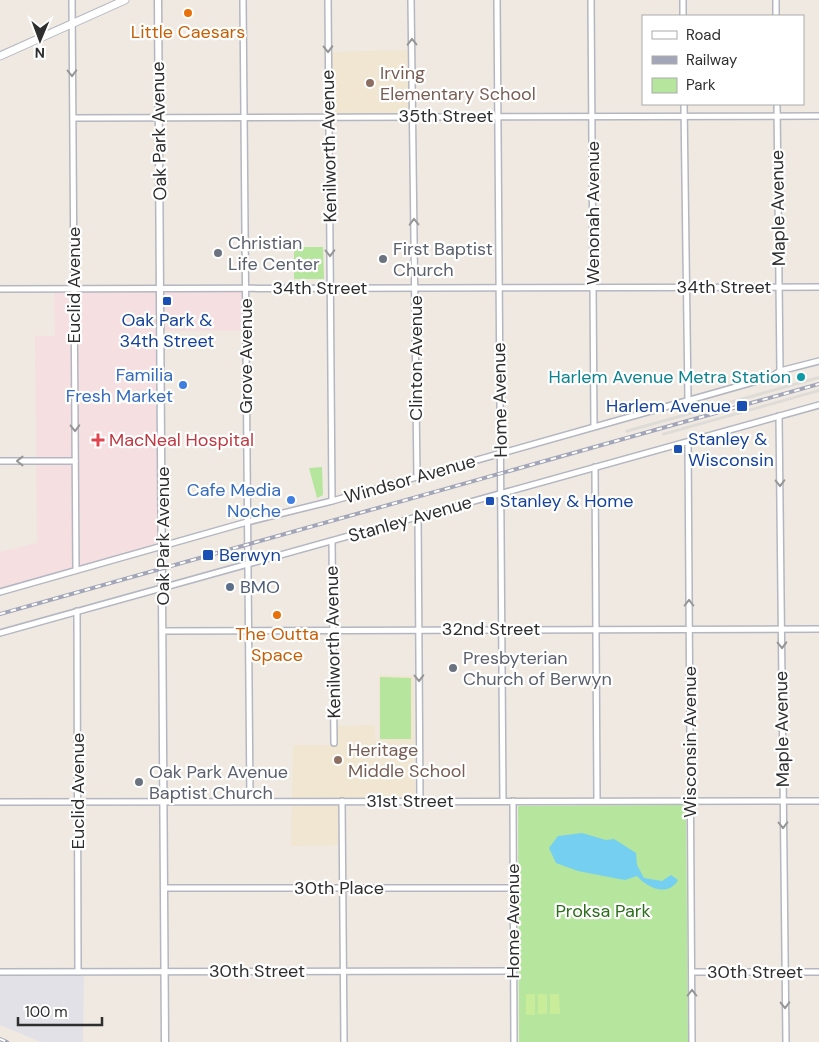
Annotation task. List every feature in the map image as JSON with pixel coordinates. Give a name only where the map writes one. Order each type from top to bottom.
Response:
[{"type":"main road","points":[[0,56],[125,0]]},
{"type":"street","name":"Euclid Avenue","points":[[72,0],[76,570]]},
{"type":"street","name":"Oak Park Avenue","points":[[158,0],[165,1042]]},
{"type":"street","name":"Grove Avenue","points":[[243,0],[250,801]]},
{"type":"street","name":"Kenilworth Avenue","points":[[328,0],[332,501]]},
{"type":"street","name":"Clinton Avenue","points":[[411,0],[417,477]]},
{"type":"street","name":"Home Avenue","points":[[497,0],[503,801]]},
{"type":"street","name":"Wenonah Avenue","points":[[591,0],[594,426]]},
{"type":"street","points":[[683,0],[683,15]]},
{"type":"street","points":[[776,0],[776,15]]},
{"type":"street","points":[[684,105],[688,399]]},
{"type":"street","name":"Maple Avenue","points":[[777,105],[780,371]]},
{"type":"street","name":"35th Street","points":[[72,118],[819,116]]},
{"type":"street","name":"34th Street","points":[[0,289],[819,287]]},
{"type":"street","name":"Windsor Avenue","points":[[0,592],[163,545],[332,501],[500,454],[688,399],[771,377],[780,371],[819,361]]},
{"type":"street","name":"Stanley Avenue","points":[[0,633],[819,405]]},
{"type":"street","name":"Maple Avenue","points":[[779,416],[786,1042]]},
{"type":"street","name":"Wisconsin Avenue","points":[[688,442],[692,1042]]},
{"type":"street","points":[[0,461],[76,461]]},
{"type":"street","points":[[595,467],[597,801]]},
{"type":"street","points":[[418,517],[420,801]]},
{"type":"street","name":"Kenilworth Avenue","points":[[332,541],[334,743]]},
{"type":"street","name":"Euclid Avenue","points":[[78,611],[78,972]]},
{"type":"street","name":"32nd Street","points":[[163,631],[819,629]]},
{"type":"street","points":[[342,801],[344,1042]]},
{"type":"street","name":"Home Avenue","points":[[513,801],[514,1042]]},
{"type":"street","name":"31st Street","points":[[0,802],[819,801]]},
{"type":"street","name":"30th Place","points":[[164,888],[513,888]]},
{"type":"street","name":"30th Street","points":[[0,972],[513,971]]},
{"type":"street","name":"30th Street","points":[[692,972],[819,972]]},
{"type":"shaded area","name":"Irving Elementary School","points":[[410,50],[411,115],[330,116],[330,52]]},
{"type":"shaded area","name":"MacNeal Hospital","points":[[244,289],[245,331],[162,331],[161,544],[0,591],[0,552],[37,543],[35,336],[55,336],[54,290]]},
{"type":"shaded area","points":[[819,376],[819,379],[626,433],[625,430]]},
{"type":"shaded area","points":[[819,389],[819,392],[662,436],[662,433]]},
{"type":"shaded area","points":[[379,675],[414,676],[415,795],[412,798],[340,798],[341,845],[291,846],[293,745],[336,745],[337,726],[375,725],[375,739],[379,739]]},
{"type":"shaded area","points":[[0,973],[84,973],[83,1042],[41,1042],[0,1025]]},
{"type":"green space","points":[[294,247],[323,247],[324,279],[294,279]]},
{"type":"green space","points":[[322,467],[323,495],[317,498],[309,468]]},
{"type":"green space","points":[[380,677],[411,678],[411,739],[380,739]]},
{"type":"green space","name":"Proksa Park","points":[[686,805],[688,1042],[519,1042],[518,806]]},
{"type":"green space","points":[[526,994],[535,994],[535,1015],[526,1015]]},
{"type":"green space","points":[[538,994],[547,994],[547,1014],[538,1014]]},
{"type":"green space","points":[[550,994],[559,994],[560,1014],[550,1014]]},
{"type":"water","points":[[582,833],[606,840],[614,839],[636,853],[637,865],[644,878],[662,881],[671,875],[678,880],[669,889],[663,890],[651,887],[637,876],[625,880],[578,871],[556,863],[549,848],[558,836]]},
{"type":"railway","points":[[0,614],[819,384]]},
{"type":"railway","points":[[0,1039],[7,1042]]},
{"type":"place","name":"Little Caesars","points":[[188,13]]},
{"type":"place","name":"Irving Elementary School","points":[[370,83]]},
{"type":"place","name":"Christian Life Center","points":[[218,253]]},
{"type":"place","name":"First Baptist Church","points":[[383,259]]},
{"type":"place","name":"Oak Park & 34th Street","points":[[167,301]]},
{"type":"place","name":"Harlem Avenue Metra Station","points":[[801,377]]},
{"type":"place","name":"Familia Fresh Market","points":[[183,385]]},
{"type":"place","name":"Harlem Avenue","points":[[742,406]]},
{"type":"place","name":"MacNeal Hospital","points":[[98,440]]},
{"type":"place","name":"Stanley & Wisconsin","points":[[678,449]]},
{"type":"place","name":"Cafe Media Noche","points":[[291,500]]},
{"type":"place","name":"Stanley & Home","points":[[490,501]]},
{"type":"place","name":"Berwyn","points":[[208,555]]},
{"type":"place","name":"BMO","points":[[230,587]]},
{"type":"place","name":"The Outta Space","points":[[277,615]]},
{"type":"place","name":"Presbyterian Church of Berwyn","points":[[453,668]]},
{"type":"place","name":"Heritage Middle School","points":[[338,760]]},
{"type":"place","name":"Oak Park Avenue Baptist Church","points":[[139,782]]}]
